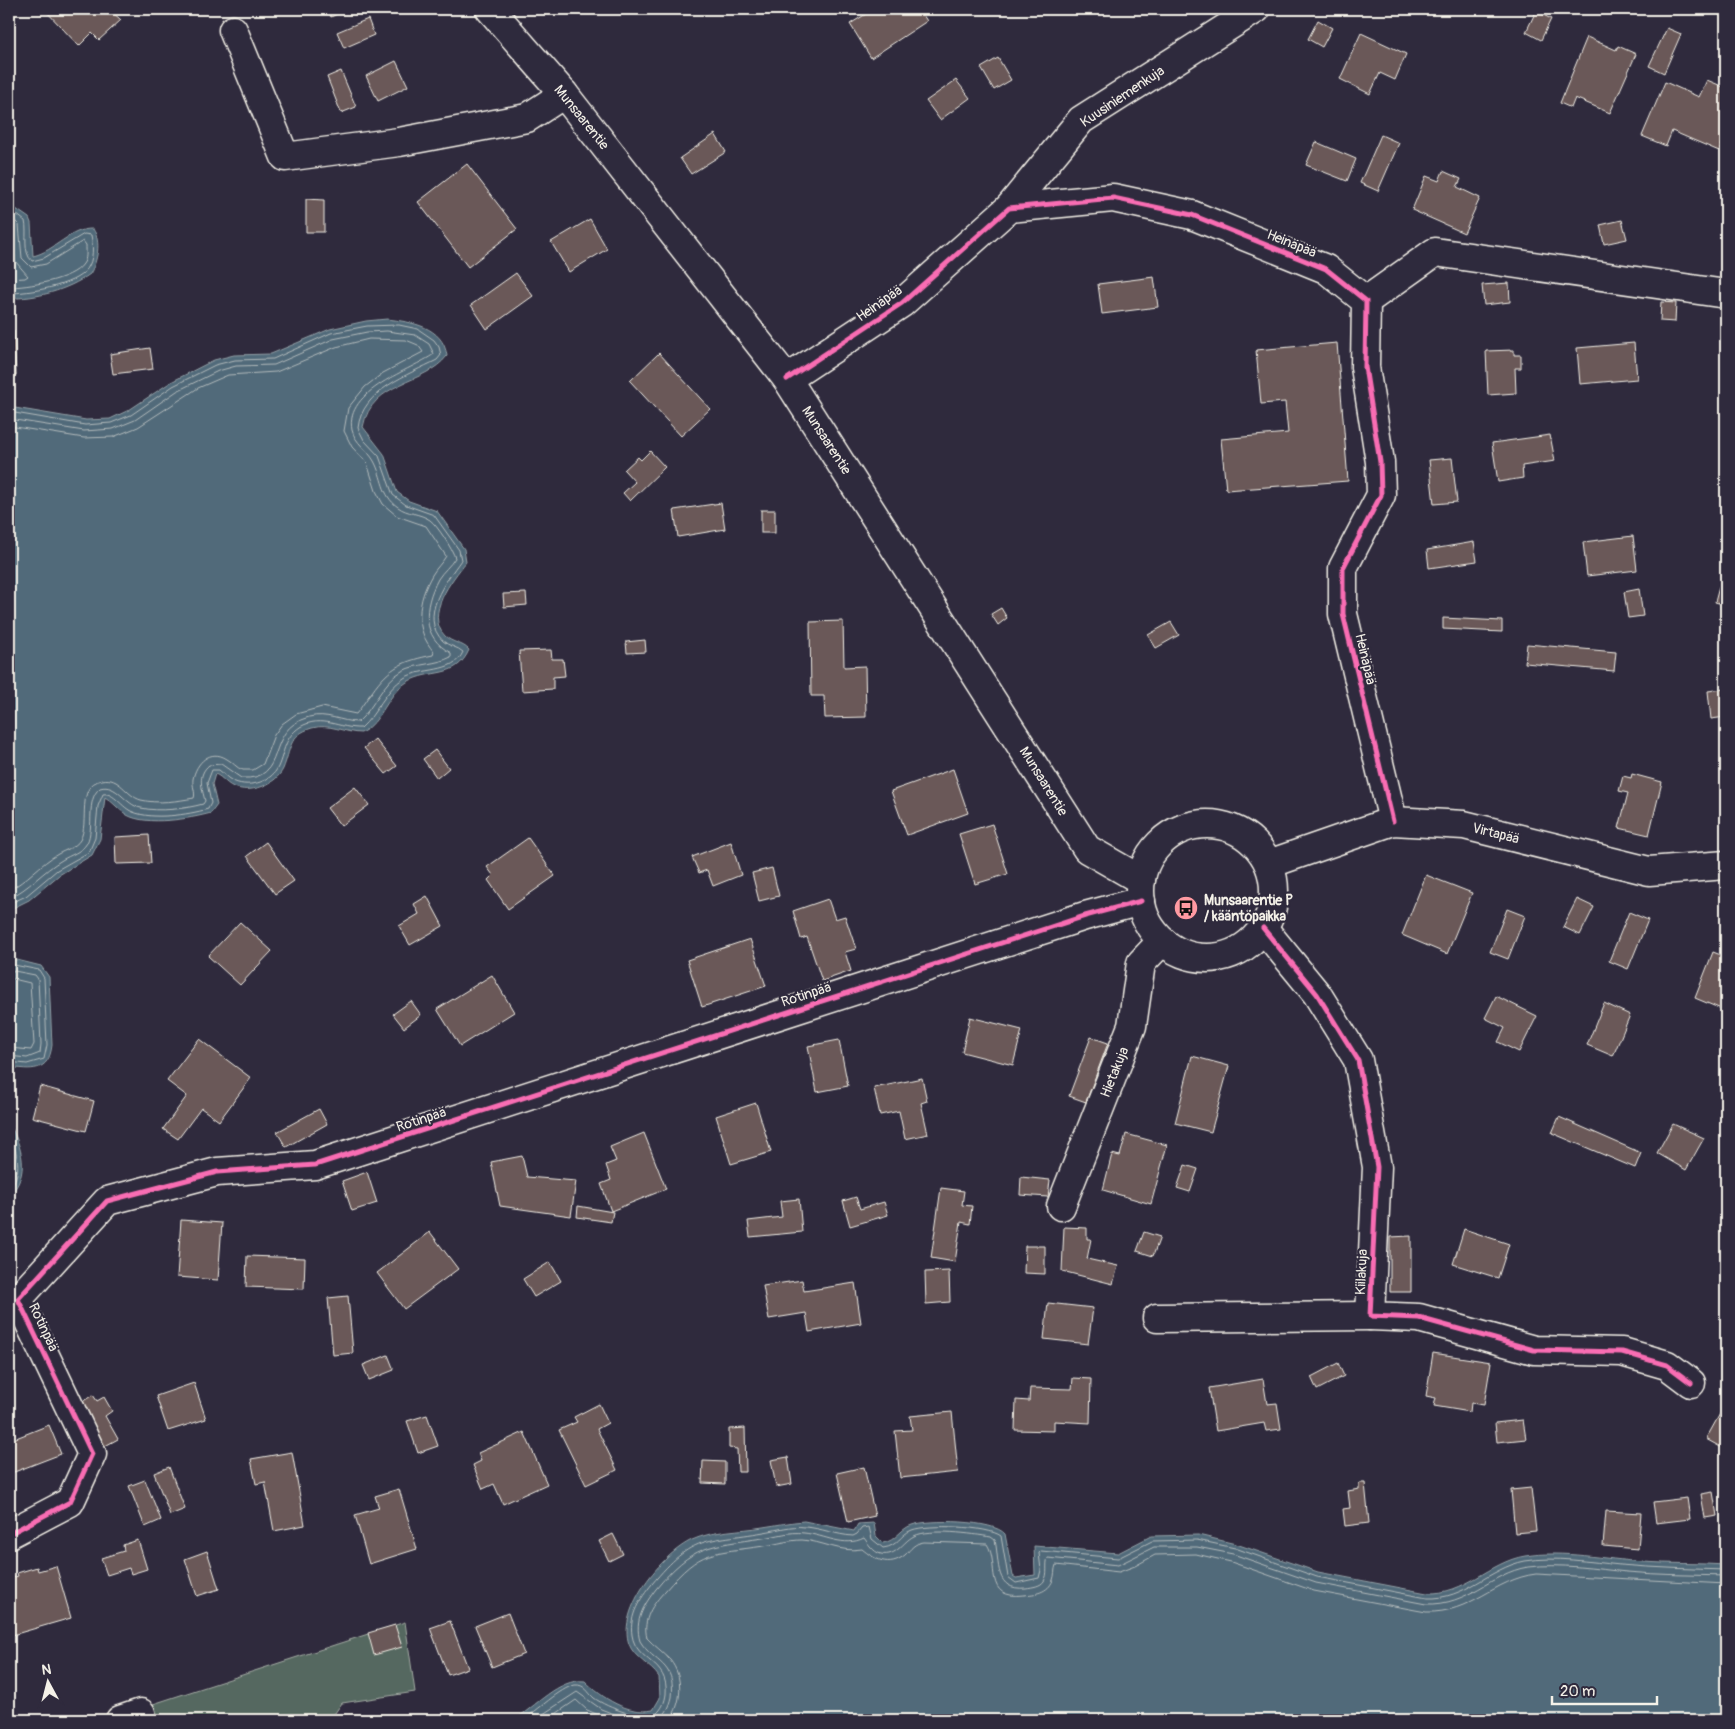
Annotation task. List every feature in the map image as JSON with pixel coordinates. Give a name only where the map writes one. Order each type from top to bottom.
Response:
[{"type":"street","name":"Munsaarentie","points":[[490,9],[564,94],[787,379],[1087,849],[1141,890]]},
{"type":"street","name":"Kuusiniemenkuja","points":[[1009,208],[1081,120],[1256,9]]},
{"type":"street","points":[[233,30],[285,157],[399,142],[526,118],[564,94]]},
{"type":"street","name":"Heinäpää","points":[[787,379],[902,303],[1009,208],[1113,198],[1192,215],[1326,269],[1366,301],[1365,367],[1380,462],[1381,495],[1343,568],[1343,614],[1393,821]]},
{"type":"street","points":[[1366,301],[1434,252],[1726,294]]},
{"type":"street","name":"Virtapää","points":[[1269,864],[1393,821],[1464,825],[1649,871],[1726,865]]},
{"type":"street","points":[[1199,825],[1220,826],[1240,833],[1257,846],[1269,864],[1274,886],[1273,900],[1272,908],[1263,928],[1248,945],[1227,956],[1204,958],[1182,954],[1162,941],[1148,923],[1141,890],[1148,860],[1161,843],[1178,831],[1199,825]]},
{"type":"street","name":"Rotinpää","points":[[9,1534],[70,1502],[92,1454],[18,1299],[107,1201],[217,1172],[315,1165],[1076,919],[1141,890]]},
{"type":"street","name":"Kiilakuja","points":[[1263,928],[1317,994],[1358,1060],[1376,1167],[1370,1316],[1419,1318],[1534,1350],[1622,1352],[1667,1365],[1691,1383]]},
{"type":"street","name":"Hietakuja","points":[[1061,1206],[1132,1026],[1141,963],[1162,941]]},
{"type":"street","points":[[1157,1318],[1370,1316]]},
{"type":"green space","points":[[405,1622],[415,1692],[342,1703],[330,1720],[104,1720]]},
{"type":"water","points":[[16,209],[29,218],[31,223],[33,256],[48,250],[77,232],[93,229],[96,234],[98,252],[90,274],[62,289],[30,297],[9,298],[9,210]]},
{"type":"water","points":[[387,319],[415,324],[433,332],[444,346],[447,356],[426,373],[400,385],[377,400],[368,412],[363,427],[384,454],[397,492],[409,501],[437,511],[464,549],[466,562],[442,598],[437,618],[439,627],[445,636],[469,650],[464,659],[450,670],[416,678],[400,687],[380,715],[361,733],[331,727],[318,727],[304,731],[294,739],[283,769],[270,783],[257,788],[243,789],[230,785],[215,774],[212,784],[217,805],[211,813],[180,819],[145,820],[127,815],[105,797],[100,839],[92,855],[59,875],[29,900],[9,910],[9,407],[86,420],[110,419],[129,410],[171,382],[214,360],[234,355],[271,354],[330,329],[366,321]]},
{"type":"water","points":[[9,958],[41,966],[49,977],[52,1045],[47,1061],[38,1068],[9,1067]]},
{"type":"water","points":[[9,1123],[21,1151],[22,1170],[16,1188],[9,1196]]},
{"type":"water","points":[[804,1521],[854,1531],[858,1524],[874,1523],[876,1536],[883,1543],[891,1540],[908,1527],[920,1523],[961,1522],[988,1526],[999,1529],[1005,1534],[1013,1576],[1016,1578],[1035,1575],[1034,1546],[1118,1553],[1151,1536],[1198,1535],[1236,1544],[1318,1572],[1427,1593],[1453,1589],[1512,1559],[1539,1554],[1569,1554],[1653,1563],[1726,1565],[1726,1720],[514,1720],[548,1694],[575,1681],[585,1681],[607,1699],[625,1708],[644,1711],[653,1710],[660,1698],[659,1677],[631,1649],[627,1630],[636,1599],[656,1570],[680,1547],[700,1537]]},
{"type":"building","points":[[44,9],[109,9],[121,20],[99,40],[92,33],[79,46]]},
{"type":"building","points":[[146,9],[173,9],[174,10],[146,12]]},
{"type":"building","points":[[327,9],[347,9],[331,17]]},
{"type":"building","points":[[874,9],[919,9],[927,21],[871,58],[850,24]]},
{"type":"building","points":[[1536,11],[1551,19],[1541,40],[1526,32]]},
{"type":"building","points":[[368,19],[374,35],[344,48],[337,32]]},
{"type":"building","points":[[1318,20],[1332,28],[1322,47],[1308,39]]},
{"type":"building","points":[[1667,28],[1681,34],[1664,73],[1649,66]]},
{"type":"building","points":[[1361,33],[1406,54],[1395,80],[1380,73],[1370,94],[1340,79]]},
{"type":"building","points":[[1587,37],[1616,50],[1618,46],[1636,54],[1610,113],[1575,98],[1571,108],[1560,103]]},
{"type":"building","points":[[998,58],[1011,80],[994,90],[981,68]]},
{"type":"building","points":[[396,61],[408,86],[378,101],[366,76]]},
{"type":"building","points":[[341,71],[356,107],[341,113],[327,77]]},
{"type":"building","points":[[956,80],[970,98],[940,120],[926,101]]},
{"type":"building","points":[[1707,80],[1726,88],[1726,135],[1719,151],[1672,131],[1666,146],[1642,136],[1665,82],[1699,97]]},
{"type":"building","points":[[715,134],[726,152],[691,174],[680,158]]},
{"type":"building","points":[[1381,135],[1399,143],[1378,191],[1360,183]]},
{"type":"building","points":[[1316,142],[1356,159],[1347,181],[1306,165]]},
{"type":"building","points":[[467,164],[517,229],[468,267],[418,202]]},
{"type":"building","points":[[1443,171],[1461,179],[1457,187],[1480,198],[1464,233],[1412,210],[1426,176],[1439,181]]},
{"type":"building","points":[[306,199],[324,200],[324,232],[306,232]]},
{"type":"building","points":[[590,219],[607,249],[569,272],[551,242]]},
{"type":"building","points":[[1622,220],[1627,239],[1604,244],[1600,225]]},
{"type":"building","points":[[516,273],[533,296],[487,329],[471,305]]},
{"type":"building","points":[[1154,277],[1158,307],[1102,314],[1098,284]]},
{"type":"building","points":[[1509,283],[1510,302],[1484,305],[1482,285]]},
{"type":"building","points":[[1661,302],[1676,303],[1675,322],[1660,321]]},
{"type":"building","points":[[9,331],[14,331],[16,375],[9,375]]},
{"type":"building","points":[[1337,343],[1348,481],[1226,490],[1221,439],[1288,433],[1285,402],[1261,404],[1256,350]]},
{"type":"building","points":[[1634,343],[1637,379],[1580,384],[1577,348]]},
{"type":"building","points":[[150,348],[153,369],[113,374],[110,354]]},
{"type":"building","points":[[1514,350],[1514,355],[1521,355],[1521,368],[1515,368],[1516,393],[1488,395],[1486,351]]},
{"type":"building","points":[[659,353],[710,409],[681,436],[630,381]]},
{"type":"building","points":[[1550,435],[1555,461],[1522,466],[1523,478],[1498,482],[1492,443]]},
{"type":"building","points":[[650,451],[665,467],[630,501],[623,493],[635,482],[624,470],[638,457],[641,460]]},
{"type":"building","points":[[1452,458],[1457,502],[1434,504],[1429,460]]},
{"type":"building","points":[[721,503],[725,529],[678,537],[674,510]]},
{"type":"building","points":[[761,510],[775,510],[775,533],[761,533]]},
{"type":"building","points":[[1633,536],[1637,570],[1587,576],[1583,542]]},
{"type":"building","points":[[1474,542],[1477,561],[1429,568],[1427,550]]},
{"type":"building","points":[[1722,576],[1726,577],[1726,605],[1715,602]]},
{"type":"building","points":[[1639,589],[1643,616],[1628,618],[1624,592]]},
{"type":"building","points":[[526,593],[527,605],[504,607],[503,594]]},
{"type":"building","points":[[1001,608],[1007,618],[998,625],[991,614]]},
{"type":"building","points":[[1443,618],[1502,621],[1502,632],[1443,629]]},
{"type":"building","points":[[843,621],[844,667],[865,666],[866,717],[825,718],[824,696],[811,696],[810,622]]},
{"type":"building","points":[[1171,622],[1179,635],[1156,648],[1148,635]]},
{"type":"building","points":[[645,640],[646,652],[627,653],[626,642]]},
{"type":"building","points":[[1527,644],[1616,652],[1614,671],[1525,663]]},
{"type":"building","points":[[551,650],[552,659],[563,659],[565,676],[553,677],[553,689],[522,691],[519,651]]},
{"type":"building","points":[[1724,689],[1726,717],[1711,719],[1708,691]]},
{"type":"building","points":[[375,739],[397,766],[386,774],[364,748]]},
{"type":"building","points":[[435,750],[449,768],[437,778],[423,759]]},
{"type":"building","points":[[953,769],[968,813],[907,835],[891,791]]},
{"type":"building","points":[[1632,774],[1662,782],[1649,835],[1619,828],[1628,793],[1619,791],[1623,776],[1631,778]]},
{"type":"building","points":[[355,787],[369,805],[341,826],[327,808]]},
{"type":"building","points":[[992,824],[1008,874],[975,884],[959,834]]},
{"type":"building","points":[[149,835],[151,863],[116,864],[115,837]]},
{"type":"building","points":[[528,838],[555,876],[508,909],[488,880],[493,875],[487,867]]},
{"type":"building","points":[[266,842],[294,881],[275,894],[247,856]]},
{"type":"building","points":[[731,842],[741,875],[713,886],[707,870],[699,873],[692,857]]},
{"type":"building","points":[[772,868],[779,896],[759,901],[752,873]]},
{"type":"building","points":[[1426,875],[1472,893],[1447,954],[1402,935]]},
{"type":"building","points":[[427,896],[443,926],[410,945],[399,926],[419,914],[414,904]]},
{"type":"building","points":[[828,899],[835,919],[845,916],[856,949],[845,952],[851,971],[822,981],[807,937],[801,939],[793,911]]},
{"type":"building","points":[[1577,899],[1594,907],[1580,935],[1563,927]]},
{"type":"building","points":[[1507,909],[1525,916],[1508,959],[1490,952]]},
{"type":"building","points":[[1629,912],[1648,920],[1628,969],[1609,961]]},
{"type":"building","points":[[240,922],[272,951],[240,985],[208,956]]},
{"type":"building","points":[[750,939],[766,986],[702,1007],[687,960]]},
{"type":"building","points":[[1713,952],[1726,957],[1726,1011],[1695,998]]},
{"type":"building","points":[[492,975],[514,1012],[460,1046],[437,1009]]},
{"type":"building","points":[[1496,996],[1537,1016],[1519,1052],[1498,1042],[1505,1028],[1485,1018]]},
{"type":"building","points":[[411,1001],[421,1015],[404,1028],[393,1014]]},
{"type":"building","points":[[1604,1003],[1630,1015],[1613,1056],[1587,1045]]},
{"type":"building","points":[[970,1017],[1022,1030],[1013,1065],[962,1052]]},
{"type":"building","points":[[1091,1037],[1108,1043],[1086,1102],[1069,1096]]},
{"type":"building","points":[[199,1039],[251,1078],[219,1121],[201,1108],[178,1139],[163,1129],[187,1096],[167,1081]]},
{"type":"building","points":[[839,1040],[848,1086],[817,1092],[808,1046]]},
{"type":"building","points":[[1192,1056],[1229,1066],[1211,1132],[1175,1123]]},
{"type":"building","points":[[922,1078],[927,1101],[921,1103],[928,1134],[905,1139],[899,1111],[880,1115],[874,1088]]},
{"type":"building","points":[[40,1086],[94,1101],[86,1131],[32,1117]]},
{"type":"building","points":[[756,1103],[771,1152],[731,1164],[716,1116]]},
{"type":"building","points":[[319,1109],[327,1124],[286,1147],[277,1132]]},
{"type":"building","points":[[1559,1117],[1641,1153],[1635,1168],[1552,1133]]},
{"type":"building","points":[[1673,1124],[1704,1138],[1686,1170],[1657,1153]]},
{"type":"building","points":[[644,1133],[666,1189],[611,1211],[601,1184],[611,1180],[606,1165],[616,1161],[610,1147]]},
{"type":"building","points":[[1126,1134],[1167,1145],[1151,1204],[1103,1190],[1112,1154],[1120,1156]]},
{"type":"building","points":[[522,1156],[527,1177],[576,1181],[571,1216],[500,1206],[491,1162]]},
{"type":"building","points":[[1185,1165],[1198,1169],[1190,1192],[1177,1188]]},
{"type":"building","points":[[367,1172],[377,1203],[352,1211],[342,1181]]},
{"type":"building","points":[[1021,1177],[1050,1180],[1048,1197],[1020,1195]]},
{"type":"building","points":[[941,1188],[964,1191],[962,1205],[972,1206],[970,1224],[961,1222],[955,1262],[931,1258]]},
{"type":"building","points":[[856,1197],[860,1209],[884,1202],[888,1215],[850,1226],[843,1201]]},
{"type":"building","points":[[799,1199],[802,1232],[750,1237],[748,1221],[782,1217],[780,1201]]},
{"type":"building","points":[[578,1206],[613,1212],[611,1222],[577,1217]]},
{"type":"building","points":[[181,1220],[222,1223],[218,1280],[177,1277]]},
{"type":"building","points":[[1064,1227],[1087,1228],[1087,1239],[1091,1239],[1087,1259],[1118,1266],[1113,1284],[1062,1271]]},
{"type":"building","points":[[1464,1229],[1509,1244],[1498,1278],[1453,1264]]},
{"type":"building","points":[[430,1232],[458,1269],[404,1309],[377,1273]]},
{"type":"building","points":[[1144,1232],[1160,1237],[1153,1256],[1137,1251]]},
{"type":"building","points":[[1411,1236],[1411,1292],[1390,1292],[1390,1237]]},
{"type":"building","points":[[1025,1246],[1045,1246],[1045,1274],[1024,1273]]},
{"type":"building","points":[[247,1256],[305,1258],[304,1289],[246,1287]]},
{"type":"building","points":[[550,1262],[561,1281],[534,1297],[523,1279]]},
{"type":"building","points":[[949,1271],[950,1302],[926,1304],[925,1272]]},
{"type":"building","points":[[802,1280],[804,1291],[855,1283],[861,1323],[809,1332],[806,1313],[769,1319],[763,1286]]},
{"type":"building","points":[[348,1296],[353,1353],[333,1355],[328,1298]]},
{"type":"building","points":[[1048,1303],[1093,1308],[1088,1344],[1044,1339]]},
{"type":"building","points":[[1433,1353],[1491,1362],[1484,1405],[1471,1403],[1470,1412],[1434,1406],[1436,1398],[1426,1396]]},
{"type":"building","points":[[388,1355],[394,1370],[369,1380],[363,1365]]},
{"type":"building","points":[[1338,1363],[1344,1376],[1317,1390],[1311,1377]]},
{"type":"building","points":[[1073,1378],[1091,1379],[1090,1423],[1054,1421],[1054,1431],[1015,1430],[1016,1400],[1029,1401],[1030,1388],[1072,1389]]},
{"type":"building","points":[[1263,1379],[1267,1404],[1277,1403],[1281,1429],[1266,1431],[1264,1423],[1216,1431],[1209,1388]]},
{"type":"building","points":[[194,1383],[206,1419],[168,1431],[156,1396]]},
{"type":"building","points":[[93,1395],[97,1401],[104,1397],[112,1411],[105,1416],[118,1439],[105,1446],[80,1403]]},
{"type":"building","points":[[1726,1403],[1726,1450],[1706,1439]]},
{"type":"building","points":[[599,1404],[608,1423],[597,1429],[617,1470],[586,1485],[559,1430],[577,1422],[574,1417]]},
{"type":"building","points":[[952,1412],[958,1472],[900,1478],[895,1431],[912,1430],[910,1416]]},
{"type":"building","points":[[427,1415],[438,1446],[418,1453],[407,1421]]},
{"type":"building","points":[[1523,1420],[1526,1439],[1497,1442],[1495,1423]]},
{"type":"building","points":[[49,1425],[61,1454],[9,1474],[9,1434],[11,1440]]},
{"type":"building","points":[[745,1428],[746,1472],[738,1472],[737,1449],[729,1448],[729,1429]]},
{"type":"building","points":[[524,1432],[547,1484],[503,1504],[494,1484],[483,1489],[473,1465],[481,1461],[478,1453]]},
{"type":"building","points":[[292,1452],[305,1525],[274,1531],[265,1482],[256,1484],[251,1459]]},
{"type":"building","points":[[788,1457],[792,1484],[776,1487],[771,1460]]},
{"type":"building","points":[[703,1461],[725,1462],[725,1484],[702,1483]]},
{"type":"building","points":[[169,1467],[185,1509],[170,1515],[154,1473]]},
{"type":"building","points":[[864,1467],[875,1516],[848,1522],[837,1473]]},
{"type":"building","points":[[145,1480],[161,1520],[145,1527],[129,1486]]},
{"type":"building","points":[[1359,1483],[1365,1483],[1369,1523],[1345,1526],[1343,1509],[1350,1508],[1348,1491],[1359,1489]]},
{"type":"building","points":[[1531,1488],[1536,1531],[1515,1533],[1511,1490]]},
{"type":"building","points":[[399,1489],[417,1549],[369,1564],[355,1515],[379,1508],[375,1496]]},
{"type":"building","points":[[1713,1492],[1717,1516],[1705,1518],[1701,1494]]},
{"type":"building","points":[[1687,1498],[1690,1519],[1656,1523],[1653,1502]]},
{"type":"building","points":[[1606,1511],[1641,1513],[1638,1549],[1603,1546]]},
{"type":"building","points":[[613,1534],[623,1554],[609,1561],[599,1541]]},
{"type":"building","points":[[138,1540],[147,1569],[131,1574],[129,1568],[107,1575],[101,1558],[124,1551],[123,1545]]},
{"type":"building","points":[[207,1551],[219,1589],[197,1596],[185,1559]]},
{"type":"building","points":[[56,1566],[71,1618],[9,1636],[9,1579],[18,1576],[17,1573],[37,1567],[38,1571]]},
{"type":"building","points":[[508,1613],[524,1654],[492,1667],[475,1626]]},
{"type":"building","points":[[450,1621],[468,1668],[448,1675],[430,1628]]},
{"type":"building","points":[[395,1625],[402,1647],[374,1655],[368,1633]]},
{"type":"cycle path","points":[[787,379],[902,303],[1009,208],[1113,198],[1192,215],[1326,269],[1366,301],[1365,367],[1380,462],[1381,495],[1343,568],[1343,614],[1393,821]]},
{"type":"cycle path","points":[[9,1534],[70,1502],[92,1454],[18,1299],[107,1201],[217,1172],[315,1165],[1085,916],[1141,901]]},
{"type":"cycle path","points":[[1263,928],[1317,994],[1358,1060],[1377,1167],[1370,1316],[1419,1318],[1534,1350],[1622,1352],[1667,1365],[1691,1383]]},
{"type":"place","name":"Munsaarentie P / kääntöpaikka","points":[[1186,908]]}]
